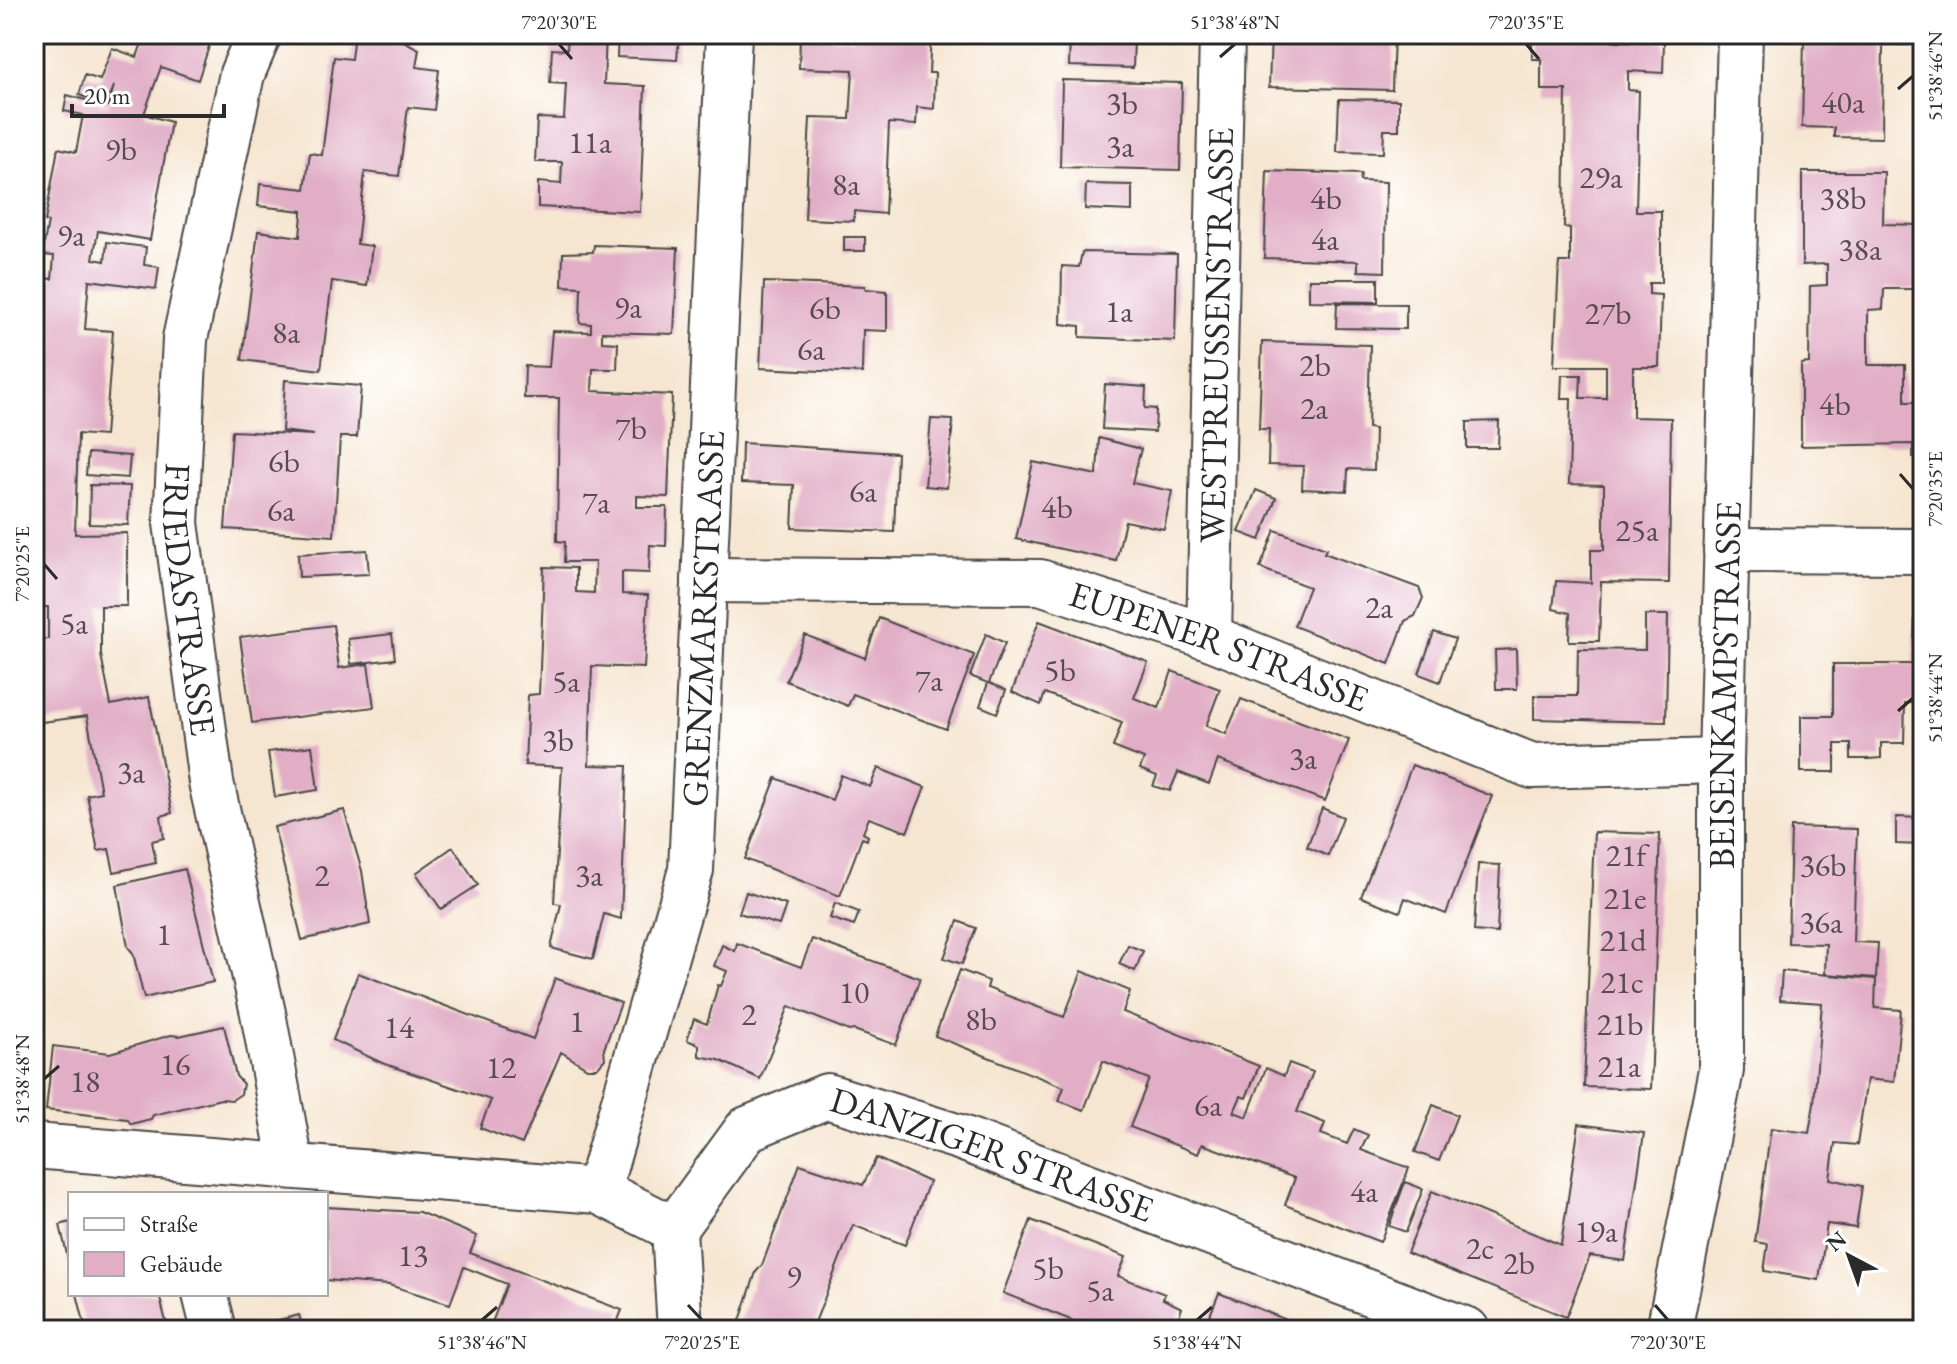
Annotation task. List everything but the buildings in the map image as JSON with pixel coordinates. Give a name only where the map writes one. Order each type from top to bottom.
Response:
[{"type":"street","name":"FRIEDASTRASSE","points":[[259,34],[242,74],[185,339],[176,523],[211,782],[263,1013],[291,1165]]},
{"type":"street","name":"GRENZMARKSTRASSE","points":[[598,1191],[691,870],[729,34]]},
{"type":"street","name":"WESTPREUSSENSTRASSE","points":[[1209,637],[1222,34]]},
{"type":"street","name":"BEISENKAMPSTRASSE","points":[[1669,1330],[1721,1070],[1721,761],[1740,34]]},
{"type":"street","points":[[1726,550],[1923,551]]},
{"type":"street","name":"EUPENER STRASSE","points":[[704,580],[1040,582],[1209,637],[1532,766],[1721,761]]},
{"type":"street","name":"DANZIGER STRASSE","points":[[674,1229],[747,1129],[827,1096],[959,1137],[1467,1330]]},
{"type":"street","points":[[34,1146],[175,1177],[291,1165],[598,1191],[674,1229],[680,1330]]},
{"type":"street","points":[[206,1296],[214,1330]]}]
